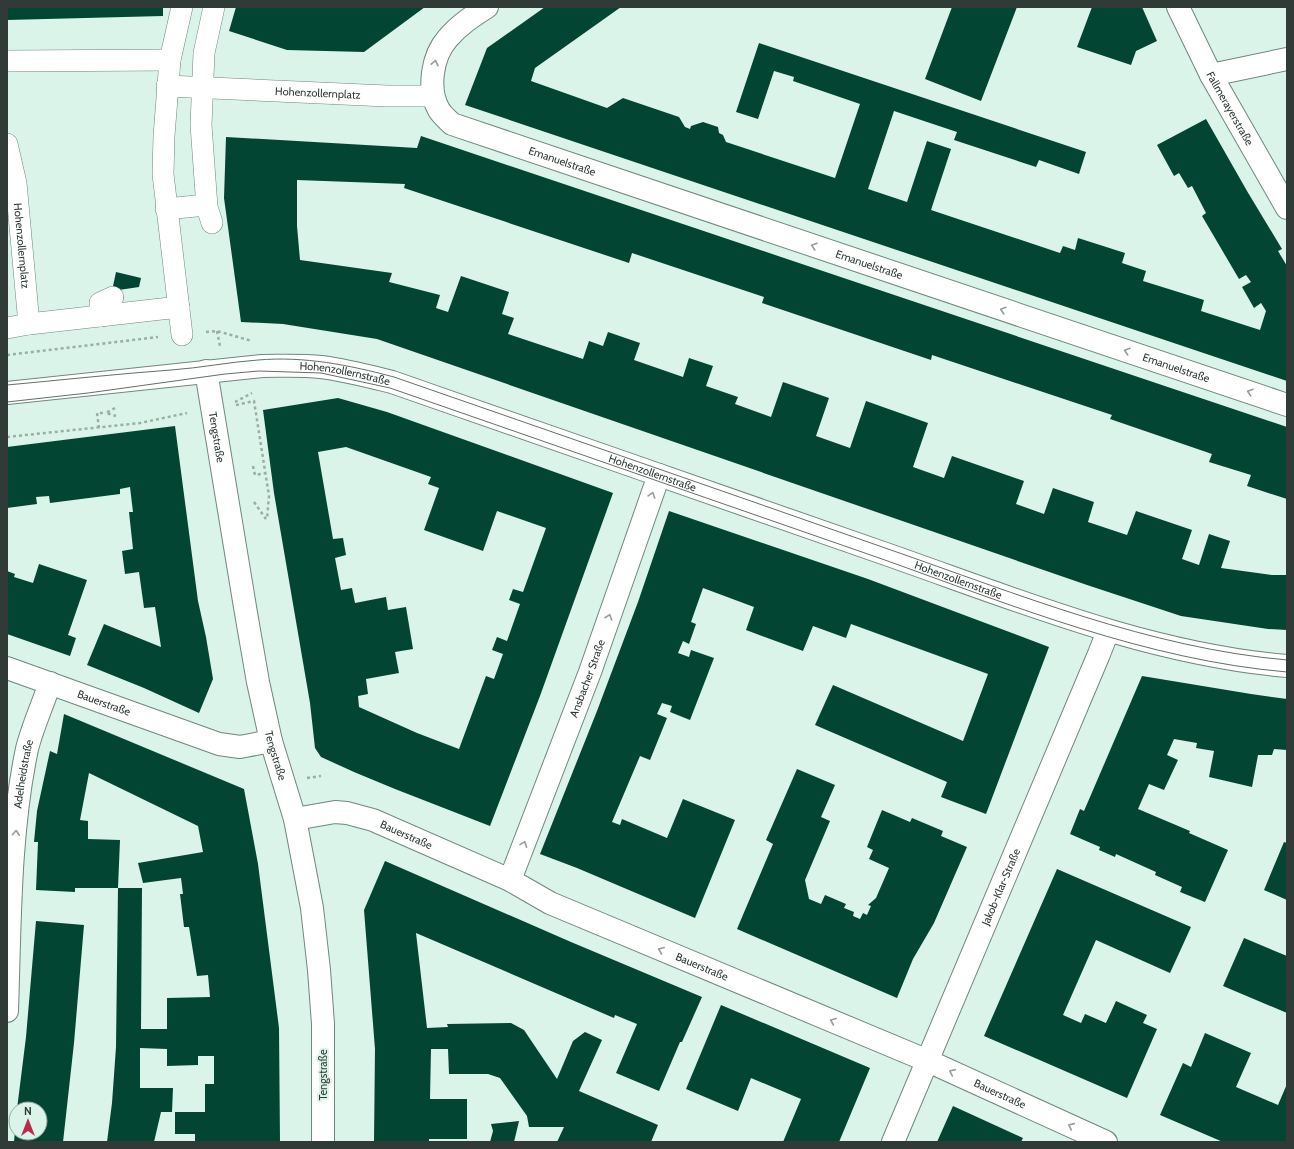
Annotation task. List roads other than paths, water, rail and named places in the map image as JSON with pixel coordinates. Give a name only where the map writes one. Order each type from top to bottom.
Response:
[{"type":"street","points":[[166,209],[208,215],[201,125],[202,88],[204,53],[214,7]]},
{"type":"street","points":[[434,96],[433,76],[437,56],[447,39],[463,23],[487,7]]},
{"type":"street","name":"Fallmerayerstraße","points":[[1178,7],[1211,74],[1287,208]]},
{"type":"street","points":[[180,14],[170,60],[167,86],[163,174],[182,335]]},
{"type":"street","points":[[1211,74],[1287,59]]},
{"type":"street","points":[[7,61],[170,60]]},
{"type":"street","name":"Hohenzollernplatz","points":[[167,86],[387,96],[434,96]]},
{"type":"street","name":"Emanuelstraße","points":[[434,96],[439,111],[452,124],[1287,404]]},
{"type":"street","name":"Hohenzollernplatz","points":[[7,144],[16,183],[29,324]]},
{"type":"street","points":[[7,328],[108,305],[179,307]]},
{"type":"street","name":"Hohenzollernstraße","points":[[7,393],[262,366],[322,367],[355,373],[392,382],[1005,596],[1108,630],[1160,645],[1232,659],[1287,666]]},
{"type":"street","name":"Tengstraße","points":[[206,371],[221,407],[246,613],[258,682],[271,741],[295,819],[312,908],[323,1024],[323,1142]]},
{"type":"street","name":"Ansbacher Straße","points":[[510,880],[590,672],[659,475]]},
{"type":"street","name":"Jakob-Klar-Straße","points":[[893,1142],[1093,669],[1108,630]]},
{"type":"street","name":"Bauerstraße","points":[[7,668],[219,744],[240,747],[271,741]]},
{"type":"street","name":"Adelheidstraße","points":[[7,1011],[13,864],[18,806],[27,748],[50,683]]},
{"type":"street","name":"Bauerstraße","points":[[295,819],[335,812],[347,812],[373,820],[510,880],[550,903],[928,1061],[1106,1142]]},
{"type":"tram line","points":[[7,385],[275,359],[309,360],[343,365],[394,377],[1084,617],[1185,644],[1236,654],[1287,660]]},
{"type":"tram line","points":[[7,402],[88,393],[225,374],[259,371],[321,373],[390,388],[1081,629],[1183,656],[1235,666],[1287,672]]}]
